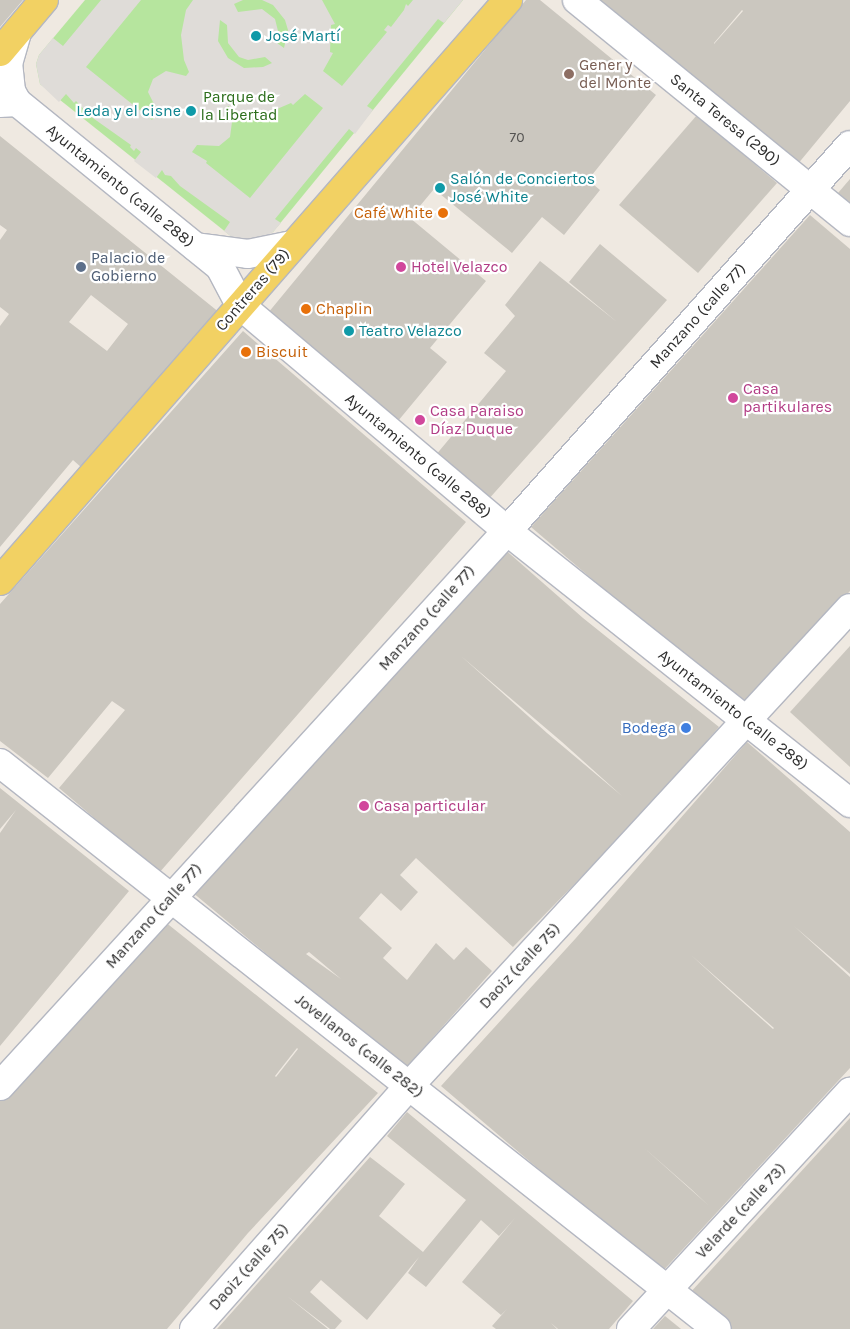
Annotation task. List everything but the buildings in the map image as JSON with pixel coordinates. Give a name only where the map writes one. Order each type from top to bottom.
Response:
[{"type":"main road","points":[[9,42],[44,0]]},
{"type":"main road","name":"Contreras (79)","points":[[0,581],[508,0]]},
{"type":"street","points":[[482,29],[493,0]]},
{"type":"street","name":"Santa Teresa (290)","points":[[577,0],[850,222]]},
{"type":"street","points":[[9,42],[8,64],[11,91],[9,102]]},
{"type":"street","name":"Ayuntamiento (calle 288)","points":[[9,102],[220,267],[240,305],[507,531],[850,802]]},
{"type":"street","name":"Manzano (calle 77)","points":[[0,1086],[507,531],[850,145]]},
{"type":"street","points":[[196,248],[248,254],[292,245]]},
{"type":"street","name":"Daoiz (calle 75)","points":[[194,1329],[409,1086],[850,608]]},
{"type":"street","name":"Jovellanos (calle 282)","points":[[0,763],[717,1329]]},
{"type":"street","name":"Velarde (calle 73)","points":[[631,1329],[850,1092]]},
{"type":"green space","name":"Parque de la Libertad","points":[[85,0],[463,0],[273,232],[237,241],[40,84],[36,64],[39,55]]},
{"type":"shaded area","name":"Parque de la Libertad","points":[[101,0],[141,0],[86,67],[152,120],[158,112],[148,92],[153,79],[166,71],[186,76],[189,72],[184,60],[181,35],[186,10],[193,0],[243,0],[234,4],[238,12],[262,9],[275,19],[279,35],[277,43],[284,48],[288,30],[285,20],[273,5],[262,0],[322,0],[335,24],[331,25],[330,52],[333,53],[323,71],[342,86],[387,32],[384,30],[388,25],[391,27],[404,10],[406,4],[408,6],[413,0],[463,0],[444,23],[438,19],[367,106],[373,110],[355,134],[349,129],[275,219],[281,223],[273,232],[262,239],[237,241],[224,231],[230,222],[180,186],[171,176],[165,175],[162,170],[156,178],[134,161],[141,152],[136,148],[134,151],[130,147],[131,145],[90,116],[76,101],[74,103],[66,94],[59,102],[40,84],[36,64],[39,55],[53,38],[63,46]],"holes":[[[220,20],[227,25],[228,43],[239,57],[248,60],[265,57],[272,63],[263,67],[244,68],[228,58],[218,41]],[[305,94],[323,108],[250,198],[206,163],[207,161],[192,152],[197,145],[219,146],[230,137],[232,122],[225,109],[228,106],[242,113],[270,112],[291,103],[293,105]]]},
{"type":"place","name":"José Martí","points":[[256,36]]},
{"type":"place","name":"Gener y del Monte","points":[[569,74]]},
{"type":"place","name":"Leda y el cisne","points":[[191,111]]},
{"type":"place","name":"Salón de Conciertos José White","points":[[440,188]]},
{"type":"place","name":"Café White","points":[[443,213]]},
{"type":"place","name":"Palacio de Gobierno","points":[[81,267]]},
{"type":"place","name":"Hotel Velazco","points":[[401,267]]},
{"type":"place","name":"Chaplin","points":[[306,309]]},
{"type":"place","name":"Teatro Velazco","points":[[349,331]]},
{"type":"place","name":"Biscuit","points":[[246,352]]},
{"type":"place","name":"Casa partikulares","points":[[733,398]]},
{"type":"place","name":"Casa Paraiso Díaz Duque","points":[[420,420]]},
{"type":"place","name":"Bodega","points":[[686,728]]},
{"type":"place","name":"Casa particular","points":[[364,806]]}]
